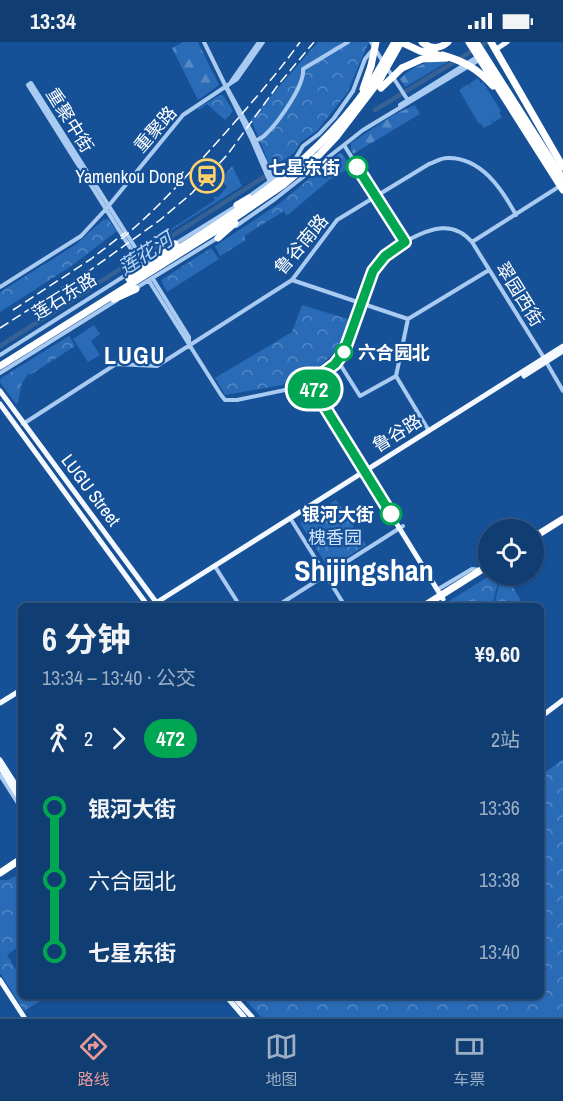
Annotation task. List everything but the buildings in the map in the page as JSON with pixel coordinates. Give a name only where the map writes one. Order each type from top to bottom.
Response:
[{"type":"highway","points":[[378,83],[395,42]]},
{"type":"highway","points":[[218,238],[319,155],[378,83],[401,42],[420,51],[455,59],[469,65],[482,73],[508,98]]},
{"type":"highway","points":[[422,42],[433,48],[441,47],[448,42]]},
{"type":"highway","points":[[469,42],[563,179]]},
{"type":"highway","points":[[476,42],[563,190]]},
{"type":"highway","points":[[482,42],[508,98]]},
{"type":"highway","points":[[237,205],[315,151],[348,119],[365,86],[374,43]]},
{"type":"highway","points":[[493,46],[563,167]]},
{"type":"highway","points":[[378,83],[422,59],[442,57]]},
{"type":"highway","points":[[0,366],[129,279],[214,226],[272,180]]},
{"type":"highway","points":[[0,360],[84,313],[262,200]]},
{"type":"highway","points":[[129,279],[175,244]]},
{"type":"highway","points":[[84,313],[136,289]]},
{"type":"highway","points":[[544,531],[563,519]]},
{"type":"highway","points":[[544,536],[563,524]]},
{"type":"highway","points":[[435,603],[443,595],[478,572]]},
{"type":"highway","points":[[429,603],[478,576]]},
{"type":"highway","points":[[0,875],[18,864]]},
{"type":"main road","points":[[493,46],[501,42]]},
{"type":"main road","points":[[493,46],[507,42]]},
{"type":"main road","name":"鲁谷路","points":[[158,603],[563,349]]},
{"type":"main road","name":"鲁谷路","points":[[158,603],[545,360]]},
{"type":"main road","points":[[311,382],[443,595]]},
{"type":"main road","name":"LUGU Street","points":[[0,391],[154,603]]},
{"type":"main road","name":"LUGU Street","points":[[0,404],[153,603]]},
{"type":"main road","points":[[0,702],[18,691]]},
{"type":"main road","points":[[544,714],[563,700]]},
{"type":"main road","points":[[0,760],[18,785]]},
{"type":"main road","points":[[0,767],[18,796]]},
{"type":"main road","points":[[0,982],[23,1017]]},
{"type":"main road","points":[[228,999],[244,1017]]},
{"type":"main road","points":[[236,999],[252,1017]]},
{"type":"street","points":[[204,42],[231,92],[272,180],[291,166],[303,146],[324,129],[344,106],[356,87],[365,59],[374,43]]},
{"type":"street","name":"重聚路","points":[[0,287],[81,236],[183,115],[237,79],[261,42]]},
{"type":"street","points":[[254,141],[265,135],[291,100],[304,77],[303,69],[348,42]]},
{"type":"street","points":[[374,43],[407,100]]},
{"type":"street","name":"莲石东路","points":[[0,374],[218,238],[275,199],[344,145],[360,129],[493,46]]},
{"type":"street","name":"重聚中街","points":[[107,207],[28,85],[31,83],[142,263]]},
{"type":"street","points":[[344,145],[405,242]]},
{"type":"street","name":"鲁谷南路","points":[[23,424],[116,364],[157,366],[292,280],[337,220],[429,164],[445,158],[466,160],[478,167],[505,194],[516,215]]},
{"type":"street","points":[[151,280],[221,395],[230,401],[304,386],[338,361],[346,348],[373,271],[379,262],[424,231],[446,227],[458,231],[472,242],[563,184]]},
{"type":"street","name":"莲石东路","points":[[0,355],[237,205]]},
{"type":"street","name":"翠园西街","points":[[472,242],[563,391]]},
{"type":"street","points":[[429,431],[396,376],[408,319],[489,270]]},
{"type":"street","points":[[292,280],[408,319]]},
{"type":"street","points":[[0,355],[9,368]]},
{"type":"street","points":[[338,361],[360,396],[396,376]]},
{"type":"street","points":[[292,520],[343,603]]},
{"type":"street","points":[[282,603],[401,527]]},
{"type":"street","points":[[216,568],[238,603]]},
{"type":"street","points":[[0,775],[18,803]]},
{"type":"green space","points":[[183,42],[198,42],[219,85],[198,100],[172,48]]},
{"type":"green space","points":[[318,42],[369,42],[347,93],[317,131],[301,142],[294,153],[271,169],[251,119]]},
{"type":"green space","points":[[434,61],[449,61],[405,87],[400,79],[403,75],[415,67]]},
{"type":"green space","points":[[478,78],[481,83],[483,82],[501,111],[499,112],[502,117],[494,122],[490,118],[493,123],[484,128],[479,124],[459,90],[468,84],[472,89],[469,84]]},
{"type":"green space","points":[[223,95],[233,111],[225,120],[207,104],[199,110],[198,108]]},
{"type":"green space","points":[[415,105],[420,114],[353,154],[351,143],[393,115]]},
{"type":"green space","points":[[340,153],[351,167],[329,180],[289,214],[286,215],[284,211],[244,236],[246,240],[220,256],[215,246],[280,203]]},
{"type":"green space","points":[[232,166],[242,186],[140,250],[215,200],[213,196],[218,197],[227,187],[223,182]]},
{"type":"green space","points":[[108,219],[117,231],[70,267],[0,312],[0,292],[75,245],[103,220]]},
{"type":"green space","points":[[211,248],[219,259],[167,292],[161,280]]},
{"type":"green space","points":[[302,305],[351,320],[340,347],[299,382],[225,395],[215,378],[292,332]]},
{"type":"green space","points":[[94,325],[100,334],[91,341],[100,355],[88,362],[73,339]]},
{"type":"green space","points":[[69,336],[75,346],[30,375],[29,373],[22,383],[16,404],[0,382],[1,378]]},
{"type":"green space","name":"槐香园","points":[[336,500],[366,545],[332,567],[328,567],[300,523]]},
{"type":"green space","points":[[478,583],[478,585],[497,585],[493,603],[446,603]]},
{"type":"green space","points":[[499,585],[512,585],[522,603],[495,603]]},
{"type":"green space","points":[[563,759],[563,1017],[261,1017],[245,999],[544,999],[544,773]]},
{"type":"green space","points":[[18,875],[18,947],[7,955],[18,973],[18,999],[43,999],[24,1011],[0,973],[0,880],[8,880]]},
{"type":"waterway","name":"莲花河","points":[[375,110],[487,42]]},
{"type":"waterway","name":"莲花河","points":[[0,346],[289,161]]},
{"type":"railway","points":[[121,239],[163,201],[202,159],[265,87],[300,42]]},
{"type":"railway","points":[[0,328],[89,271],[160,220],[192,193],[228,154],[278,85],[314,42]]},
{"type":"railway","points":[[13,310],[91,259],[126,232]]},
{"type":"bus line","name":"472","points":[[357,167],[405,242],[385,256],[373,271],[348,342],[338,361],[310,383],[391,514]]},
{"type":"place","name":"七星东街","points":[[357,167]]},
{"type":"place","name":"Yamenkou Dong","points":[[207,176]]},
{"type":"place","name":"六合园北","points":[[344,352]]},
{"type":"place","name":"银河大街","points":[[391,514]]},
{"type":"district","name":"LUGU","points":[[135,355]]},
{"type":"district","name":"Shijingshan","points":[[364,570]]}]
